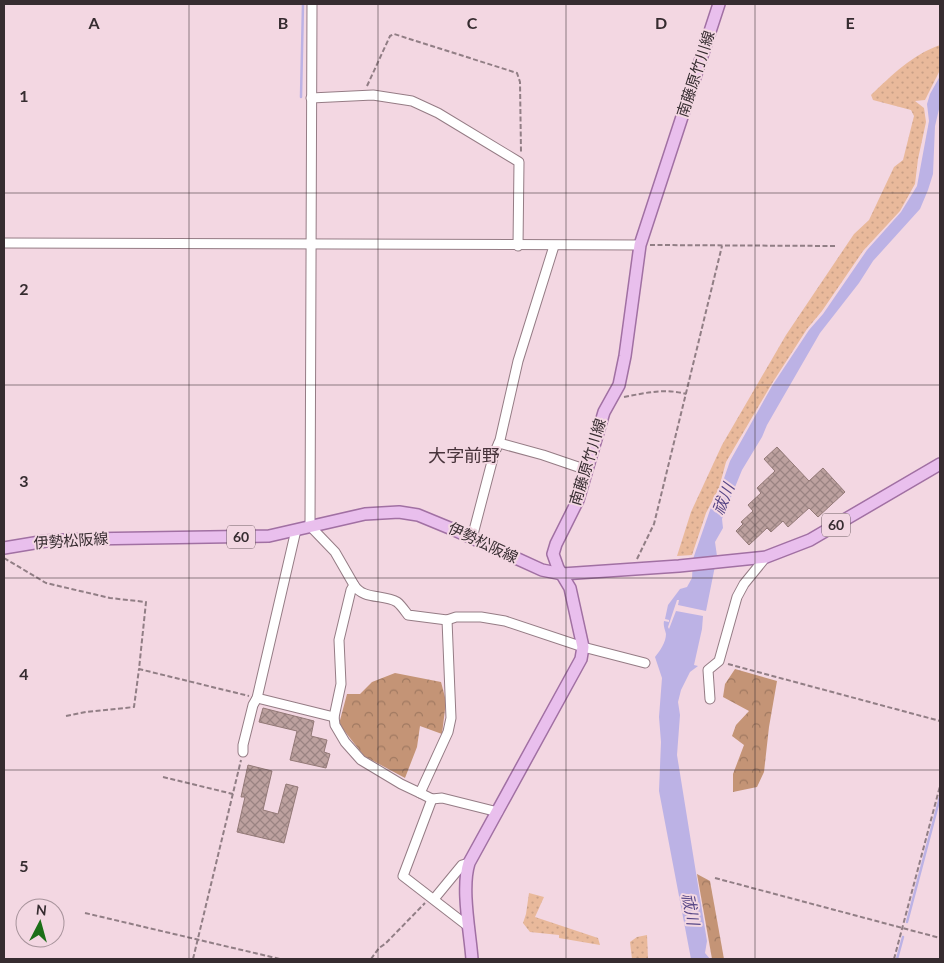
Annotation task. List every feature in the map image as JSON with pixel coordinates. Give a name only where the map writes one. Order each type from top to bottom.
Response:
[{"type":"main road","name":"南藤原竹川線","points":[[472,959],[466,889],[469,863],[581,659],[583,647],[578,619],[570,588],[554,560],[556,544],[578,500],[604,412],[619,384],[623,368],[640,245],[718,4]]},
{"type":"main road","name":"伊勢松阪線","points":[[4,548],[46,541],[270,536],[365,514],[399,512],[427,519],[542,570],[562,574],[679,566],[766,556],[810,540],[940,464]]},
{"type":"street","points":[[312,4],[310,526],[334,552],[357,589],[363,593],[397,602],[408,615],[447,620],[456,617],[481,617],[505,622],[583,647],[645,663]]},
{"type":"street","points":[[311,98],[373,95],[412,101],[438,113],[519,162],[518,246]]},
{"type":"street","points":[[4,244],[640,245]]},
{"type":"street","points":[[472,538],[494,454],[499,443],[518,361],[554,246]]},
{"type":"street","points":[[499,443],[587,470]]},
{"type":"street","points":[[243,752],[296,530]]},
{"type":"street","points":[[710,699],[708,670],[718,661],[737,597],[744,584],[766,556]]},
{"type":"street","points":[[354,585],[351,590],[339,640],[341,684],[334,726],[361,760],[401,784],[432,799],[442,798],[498,812]]},
{"type":"street","points":[[420,793],[448,732],[450,718],[447,620]]},
{"type":"street","points":[[257,698],[334,717]]},
{"type":"street","points":[[432,799],[403,876],[469,927]]},
{"type":"street","points":[[434,899],[462,865],[469,863]]},
{"type":"path","points":[[364,96],[390,36],[394,34],[517,73],[520,82],[519,162]]},
{"type":"path","points":[[640,245],[837,246]]},
{"type":"path","points":[[632,569],[654,524],[722,246]]},
{"type":"path","points":[[614,395],[618,398],[652,391],[674,390],[686,394]]},
{"type":"path","points":[[4,558],[46,583],[110,598],[146,602],[134,708],[86,712],[66,716]]},
{"type":"path","points":[[718,661],[940,721]]},
{"type":"path","points":[[139,669],[257,698]]},
{"type":"path","points":[[193,959],[243,752]]},
{"type":"path","points":[[163,777],[233,794]]},
{"type":"path","points":[[894,959],[940,786]]},
{"type":"path","points":[[715,878],[940,938]]},
{"type":"path","points":[[371,959],[379,948],[427,901],[434,899]]},
{"type":"path","points":[[84,913],[280,959]]},
{"type":"shaded area","points":[[940,45],[940,70],[925,100],[915,101],[924,108],[926,122],[915,184],[900,211],[863,251],[822,311],[807,329],[771,385],[726,462],[719,488],[706,513],[692,555],[677,556],[691,512],[722,445],[786,335],[854,234],[869,220],[894,167],[903,160],[914,116],[911,110],[873,100],[871,95],[911,60]]},
{"type":"shaded area","points":[[529,893],[544,897],[535,917],[598,938],[600,945],[559,938],[559,935],[530,932],[523,923]]},
{"type":"shaded area","points":[[647,935],[648,959],[632,959],[630,942],[637,937]]},
{"type":"green space","points":[[735,669],[777,681],[764,772],[757,787],[733,792],[733,774],[744,745],[732,736],[736,725],[749,711],[723,697],[725,684]]},
{"type":"green space","points":[[395,673],[441,682],[446,701],[442,734],[420,726],[417,747],[405,778],[364,756],[339,724],[347,694],[360,694],[372,682]]},
{"type":"green space","points":[[697,874],[710,881],[724,959],[712,959]]},
{"type":"water","name":"祓川","points":[[940,76],[940,105],[935,126],[933,174],[920,209],[873,261],[859,283],[820,333],[742,470],[722,519],[723,528],[715,542],[717,556],[706,611],[678,605],[679,600],[677,600],[668,627],[669,629],[676,611],[703,616],[694,665],[698,666],[690,672],[681,690],[678,702],[680,715],[677,755],[707,941],[705,953],[710,959],[691,959],[659,791],[661,742],[659,717],[662,678],[655,657],[665,640],[664,621],[669,622],[669,620],[665,619],[668,605],[680,589],[687,587],[692,578],[693,559],[730,461],[772,386],[809,330],[823,314],[867,250],[901,212],[917,186],[929,121],[927,104]]},
{"type":"building","points":[[777,447],[809,481],[823,468],[845,492],[818,517],[809,508],[788,527],[783,521],[771,532],[767,528],[749,545],[736,531],[743,524],[741,522],[753,511],[748,505],[761,493],[757,488],[775,471],[764,459]]},
{"type":"building","points":[[263,708],[314,721],[311,736],[327,740],[324,752],[330,754],[326,768],[290,760],[297,731],[259,722]]},
{"type":"building","points":[[248,765],[272,771],[263,810],[278,814],[286,784],[298,787],[284,843],[237,832],[245,797],[241,797]]},
{"type":"waterway","points":[[301,97],[303,4]]},
{"type":"waterway","points":[[907,922],[940,797]]},
{"type":"waterway","points":[[897,959],[903,937]]},
{"type":"district","name":"大字前野","points":[[464,456]]}]
